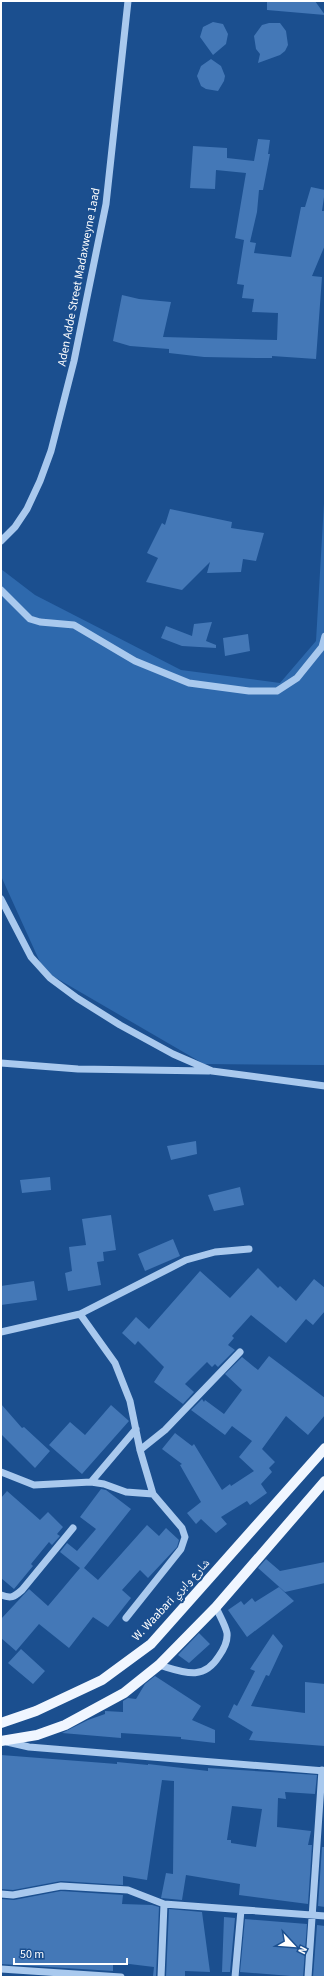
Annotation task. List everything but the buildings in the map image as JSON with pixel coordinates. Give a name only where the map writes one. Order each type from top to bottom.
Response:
[{"type":"main road","name":"W. Waabari شارع وابري","points":[[1,1723],[36,1711],[102,1680],[151,1644],[325,1448]]},
{"type":"main road","points":[[1,1740],[37,1735],[83,1716],[124,1693],[159,1665],[216,1607],[325,1481]]},
{"type":"street","name":"Aden Adde Street Madaxweyne 1aad","points":[[1,541],[15,527],[27,509],[40,481],[51,451],[74,361],[106,204],[128,1]]},
{"type":"street","points":[[1,590],[30,619],[40,622],[74,625],[135,661],[189,683],[249,691],[277,691],[297,678],[322,646],[325,636]]},
{"type":"street","points":[[1,899],[31,958],[50,978],[77,998],[120,1025],[173,1054],[212,1071]]},
{"type":"street","points":[[1,1063],[78,1069],[212,1071],[325,1086]]},
{"type":"street","points":[[1,1332],[80,1314],[186,1260],[215,1252],[249,1248]]},
{"type":"street","points":[[80,1314],[115,1363],[130,1401],[140,1450],[153,1494],[182,1528],[186,1537],[184,1543],[126,1618]]},
{"type":"street","points":[[140,1450],[165,1430],[240,1352]]},
{"type":"street","points":[[91,1482],[136,1429]]},
{"type":"street","points":[[1,1472],[34,1485],[91,1482],[104,1484],[126,1492],[153,1494]]},
{"type":"street","points":[[1,1595],[8,1598],[14,1597],[22,1590],[73,1528]]},
{"type":"street","points":[[159,1665],[187,1674],[203,1672],[216,1661],[226,1646],[227,1633],[216,1607]]},
{"type":"street","points":[[1,1740],[29,1747],[324,1770],[317,1840],[308,1977]]},
{"type":"street","points":[[317,1840],[325,1840]]},
{"type":"street","points":[[1,1894],[13,1894],[61,1886],[128,1890],[164,1904],[325,1916]]},
{"type":"street","points":[[161,1977],[164,1904]]},
{"type":"street","points":[[236,1977],[241,1910]]},
{"type":"street","points":[[1,1969],[82,1976],[121,1977]]},
{"type":"shaded area","points":[[325,486],[325,1065],[204,1064],[44,971],[1,876],[1,569],[35,595],[181,670],[280,683],[316,641]]}]
